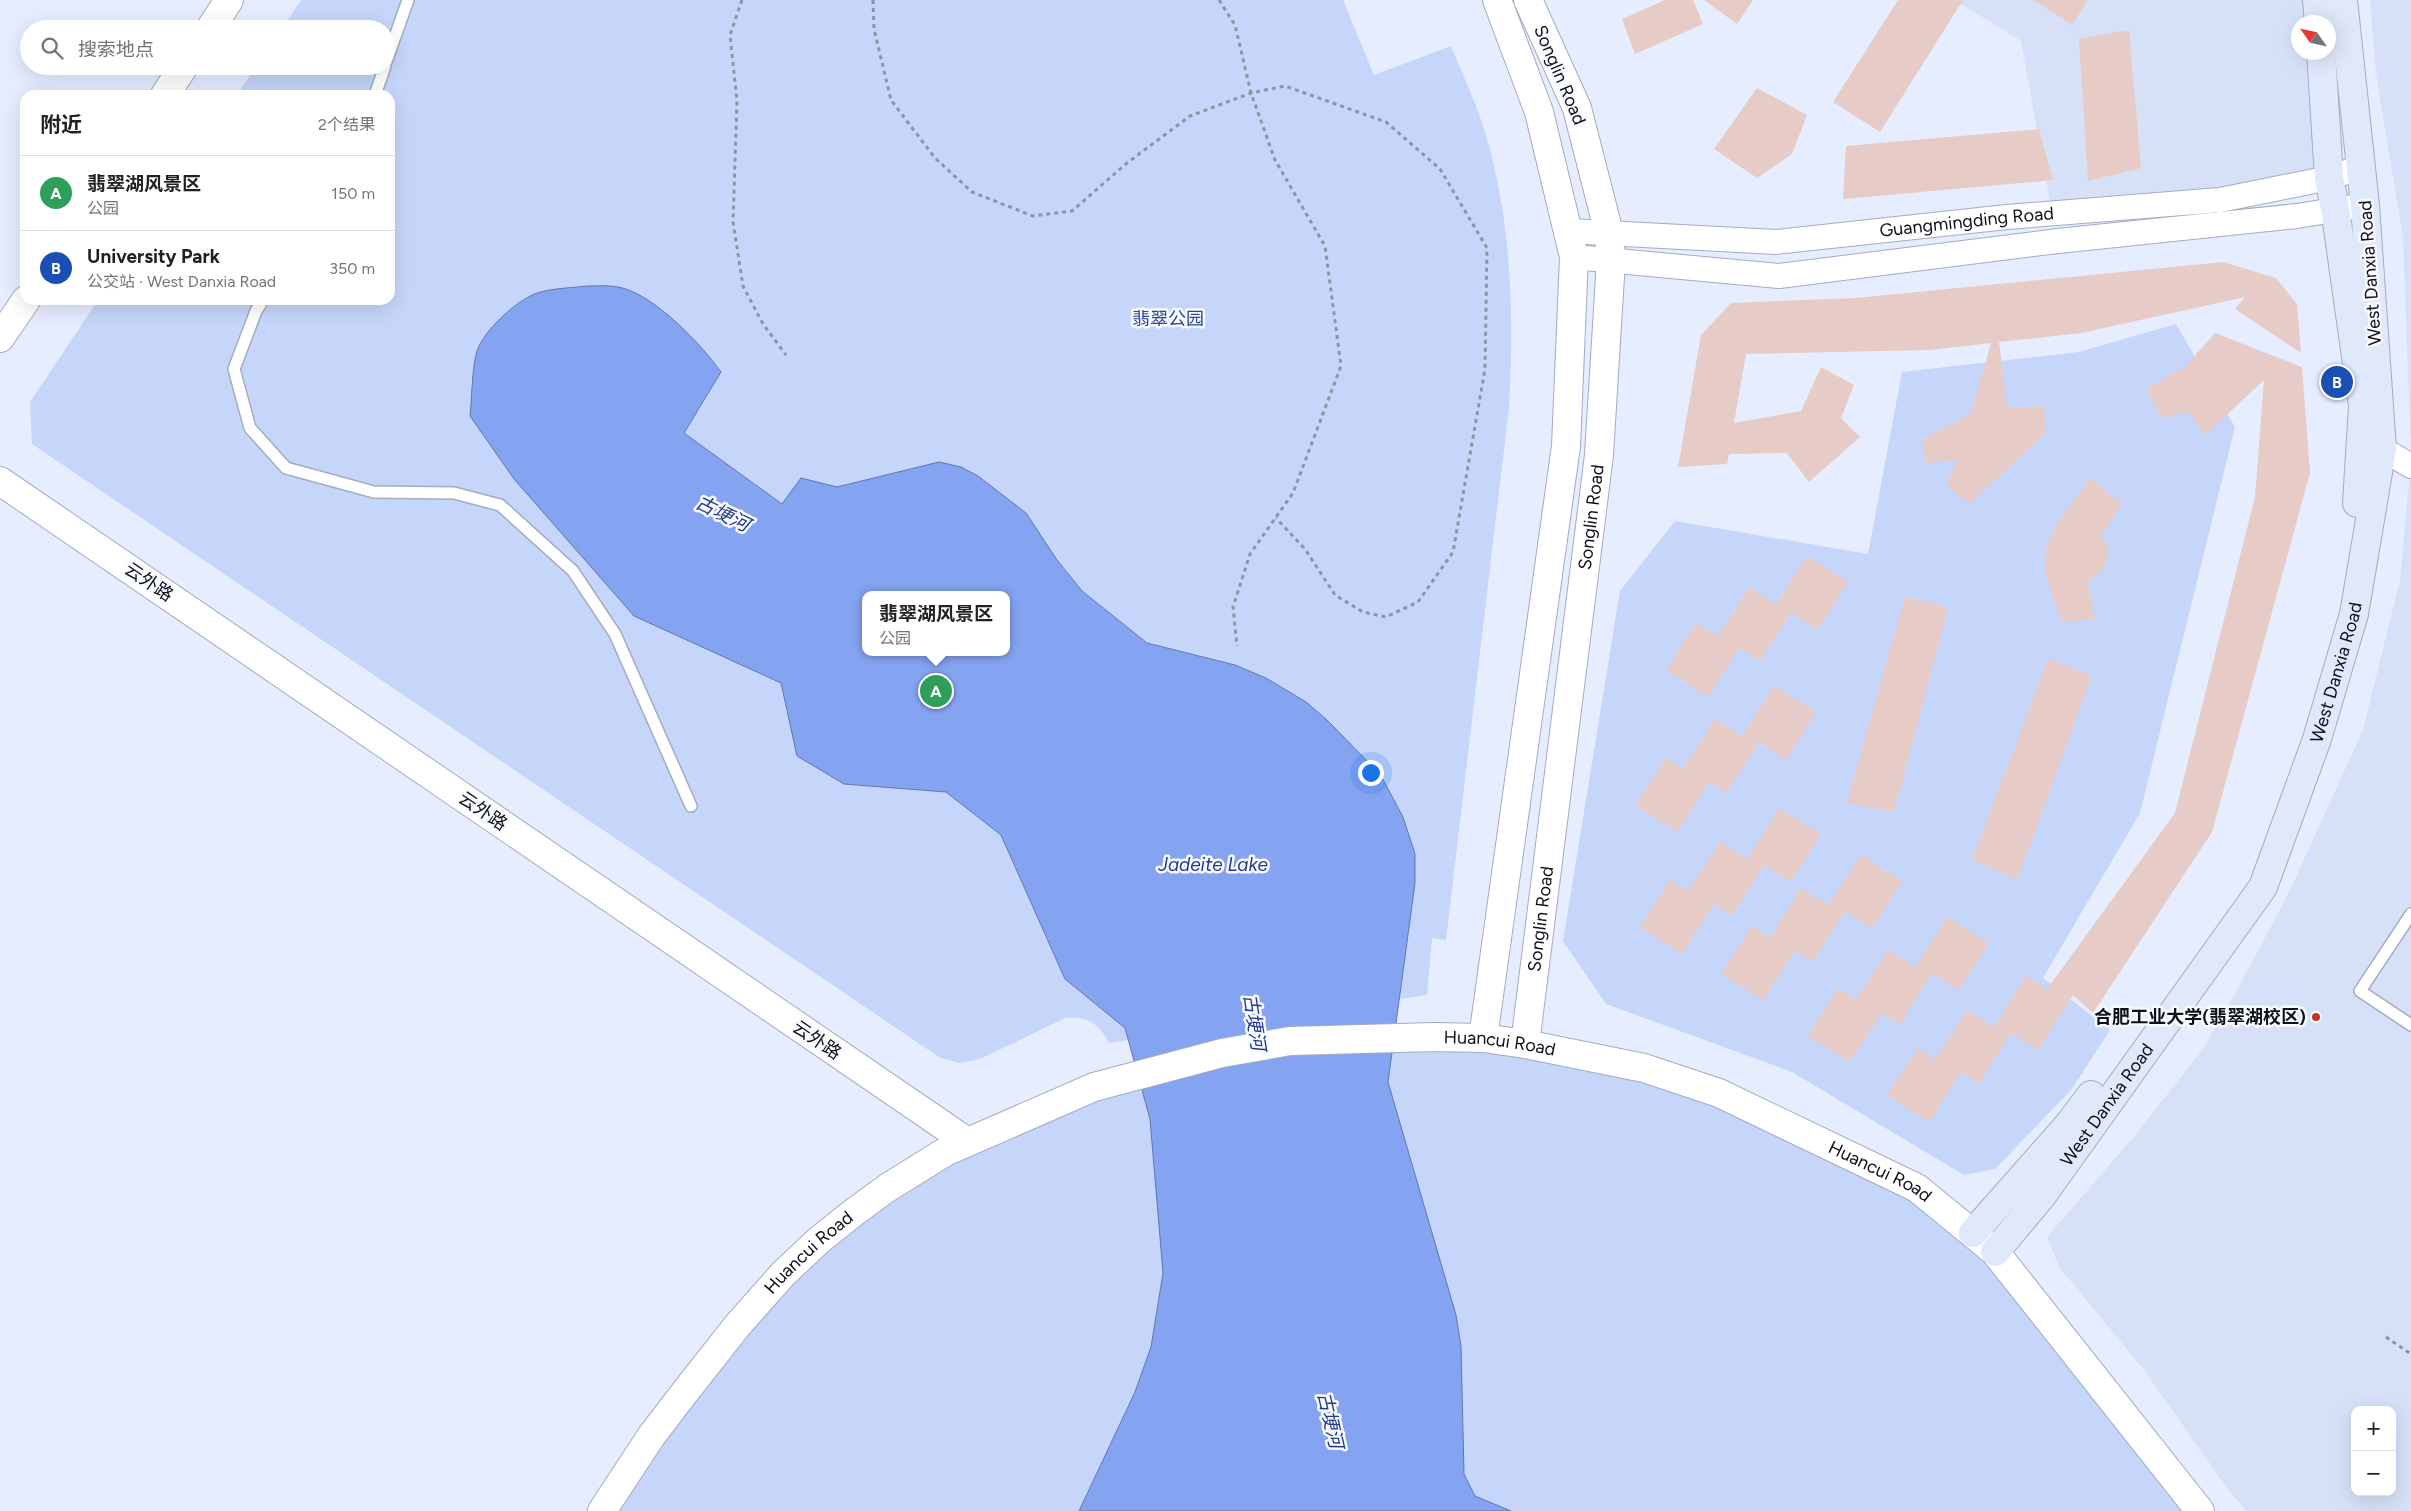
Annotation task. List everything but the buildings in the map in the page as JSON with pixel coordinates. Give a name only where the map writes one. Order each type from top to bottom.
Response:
[{"type":"main road","points":[[2317,0],[2318,15]]},
{"type":"main road","name":"West Danxia Road","points":[[1995,1252],[2041,1196],[2263,887],[2317,739],[2354,614],[2382,449],[2365,204],[2343,0]]},
{"type":"main road","name":"West Danxia Road","points":[[1973,1232],[2070,1123],[2243,893],[2300,745],[2334,629],[2359,489],[2363,406],[2335,208],[2329,178],[2322,60]]},
{"type":"street","points":[[216,20],[229,0]]},
{"type":"street","name":"Songlin Road","points":[[1483,1038],[1566,446],[1574,257],[1539,112],[1497,0]]},
{"type":"street","name":"Songlin Road","points":[[1525,1044],[1599,455],[1611,260],[1609,233],[1578,108],[1528,0]]},
{"type":"street","points":[[168,90],[178,75]]},
{"type":"street","name":"Guangmingding Road","points":[[1568,231],[1776,242],[2007,217],[2220,200],[2329,178],[2361,167]]},
{"type":"street","name":"Guangmingding Road","points":[[1574,257],[1779,276],[2058,241],[2297,216],[2365,204]]},
{"type":"street","points":[[0,338],[23,305]]},
{"type":"street","points":[[2382,449],[2411,466]]},
{"type":"street","name":"云外路","points":[[0,481],[966,1141]]},
{"type":"street","name":"Huancui Road","points":[[602,1511],[652,1435],[737,1326],[783,1274],[818,1241],[887,1188],[966,1141],[1094,1087],[1222,1053],[1290,1041],[1434,1037],[1483,1038],[1525,1044],[1644,1068],[1719,1093],[1917,1188],[1973,1232],[1995,1252],[2200,1511]]},
{"type":"lane","points":[[395,37],[408,0]]},
{"type":"lane","points":[[377,90],[382,75]]},
{"type":"lane","points":[[260,305],[234,369],[250,428],[286,468],[374,492],[454,493],[500,505],[573,571],[615,634],[691,806]]},
{"type":"lane","points":[[2411,914],[2360,991],[2411,1025]]},
{"type":"path","points":[[742,0],[730,35],[736,100],[732,222],[743,286],[763,324],[786,355]]},
{"type":"path","points":[[873,0],[874,29],[891,100],[935,158],[972,192],[1033,216],[1072,211],[1127,162],[1190,116],[1252,94],[1285,86],[1386,122],[1440,169],[1487,248],[1485,370],[1454,552],[1418,602],[1386,617],[1363,612],[1335,595],[1305,549],[1276,518]]},
{"type":"path","points":[[1219,0],[1235,25],[1252,94],[1275,160],[1325,246],[1340,366],[1293,493],[1250,554],[1233,607],[1237,646]]},
{"type":"path","points":[[2386,1337],[2411,1354]]},
{"type":"shaded area","points":[[1955,0],[2317,0],[2318,15],[2291,15],[2291,60],[2321,60],[2329,178],[2052,213],[2021,41]]},
{"type":"shaded area","points":[[2370,0],[2411,0],[2411,455],[2403,236],[2376,74]]},
{"type":"shaded area","name":"合肥工业大学(翡翠湖校区)","points":[[2411,460],[2411,1511],[2247,1511],[2227,1488],[2144,1370],[2060,1268],[2047,1237],[2132,1139],[2203,1049],[2240,985],[2289,892],[2363,730],[2400,580]]},
{"type":"green space","name":"翡翠公园","points":[[301,0],[1343,0],[1374,75],[1451,46],[1470,90],[1486,135],[1495,168],[1506,236],[1509,270],[1511,373],[1509,407],[1446,940],[1432,938],[1427,995],[1109,1043],[1101,1030],[1092,1022],[1080,1018],[1065,1018],[980,1059],[959,1063],[939,1057],[32,444],[30,402],[95,305],[395,305],[395,90],[240,90],[250,75],[395,75],[395,20],[288,20]]},
{"type":"green space","points":[[2176,324],[2235,427],[2140,813],[2043,978],[2110,1030],[2072,1089],[1995,1169],[1964,1175],[1792,1072],[1606,1004],[1563,941],[1620,591],[1675,521],[1868,554],[1902,372],[2079,352]]},
{"type":"green space","points":[[1434,1037],[1719,1093],[1973,1233],[2200,1511],[602,1511],[652,1435],[853,1213],[1094,1087]]},
{"type":"water","name":"Jadeite Lake","points":[[610,286],[632,291],[661,309],[689,334],[721,372],[684,433],[782,504],[801,478],[837,487],[939,462],[961,467],[978,476],[1026,513],[1057,560],[1082,591],[1147,643],[1235,665],[1266,678],[1306,702],[1327,720],[1380,774],[1403,817],[1415,854],[1415,883],[1388,1082],[1456,1315],[1461,1346],[1464,1474],[1475,1496],[1511,1511],[1079,1511],[1135,1392],[1151,1347],[1163,1273],[1150,1119],[1125,1028],[1065,979],[1001,835],[946,792],[844,784],[797,756],[781,683],[634,616],[514,479],[470,416],[475,358],[487,334],[511,309],[537,293],[556,289]]},
{"type":"place","name":"University Park","points":[[2337,382]]},
{"type":"place","name":"翡翠湖风景区","points":[[936,691]]},
{"type":"place","name":"合肥工业大学(翡翠湖校区)","points":[[2316,1017]]},
{"type":"water label","name":"古埂河","points":[[723,513]]},
{"type":"water label","name":"古埂河","points":[[1255,1022]]},
{"type":"water label","name":"古埂河","points":[[1331,1420]]}]
